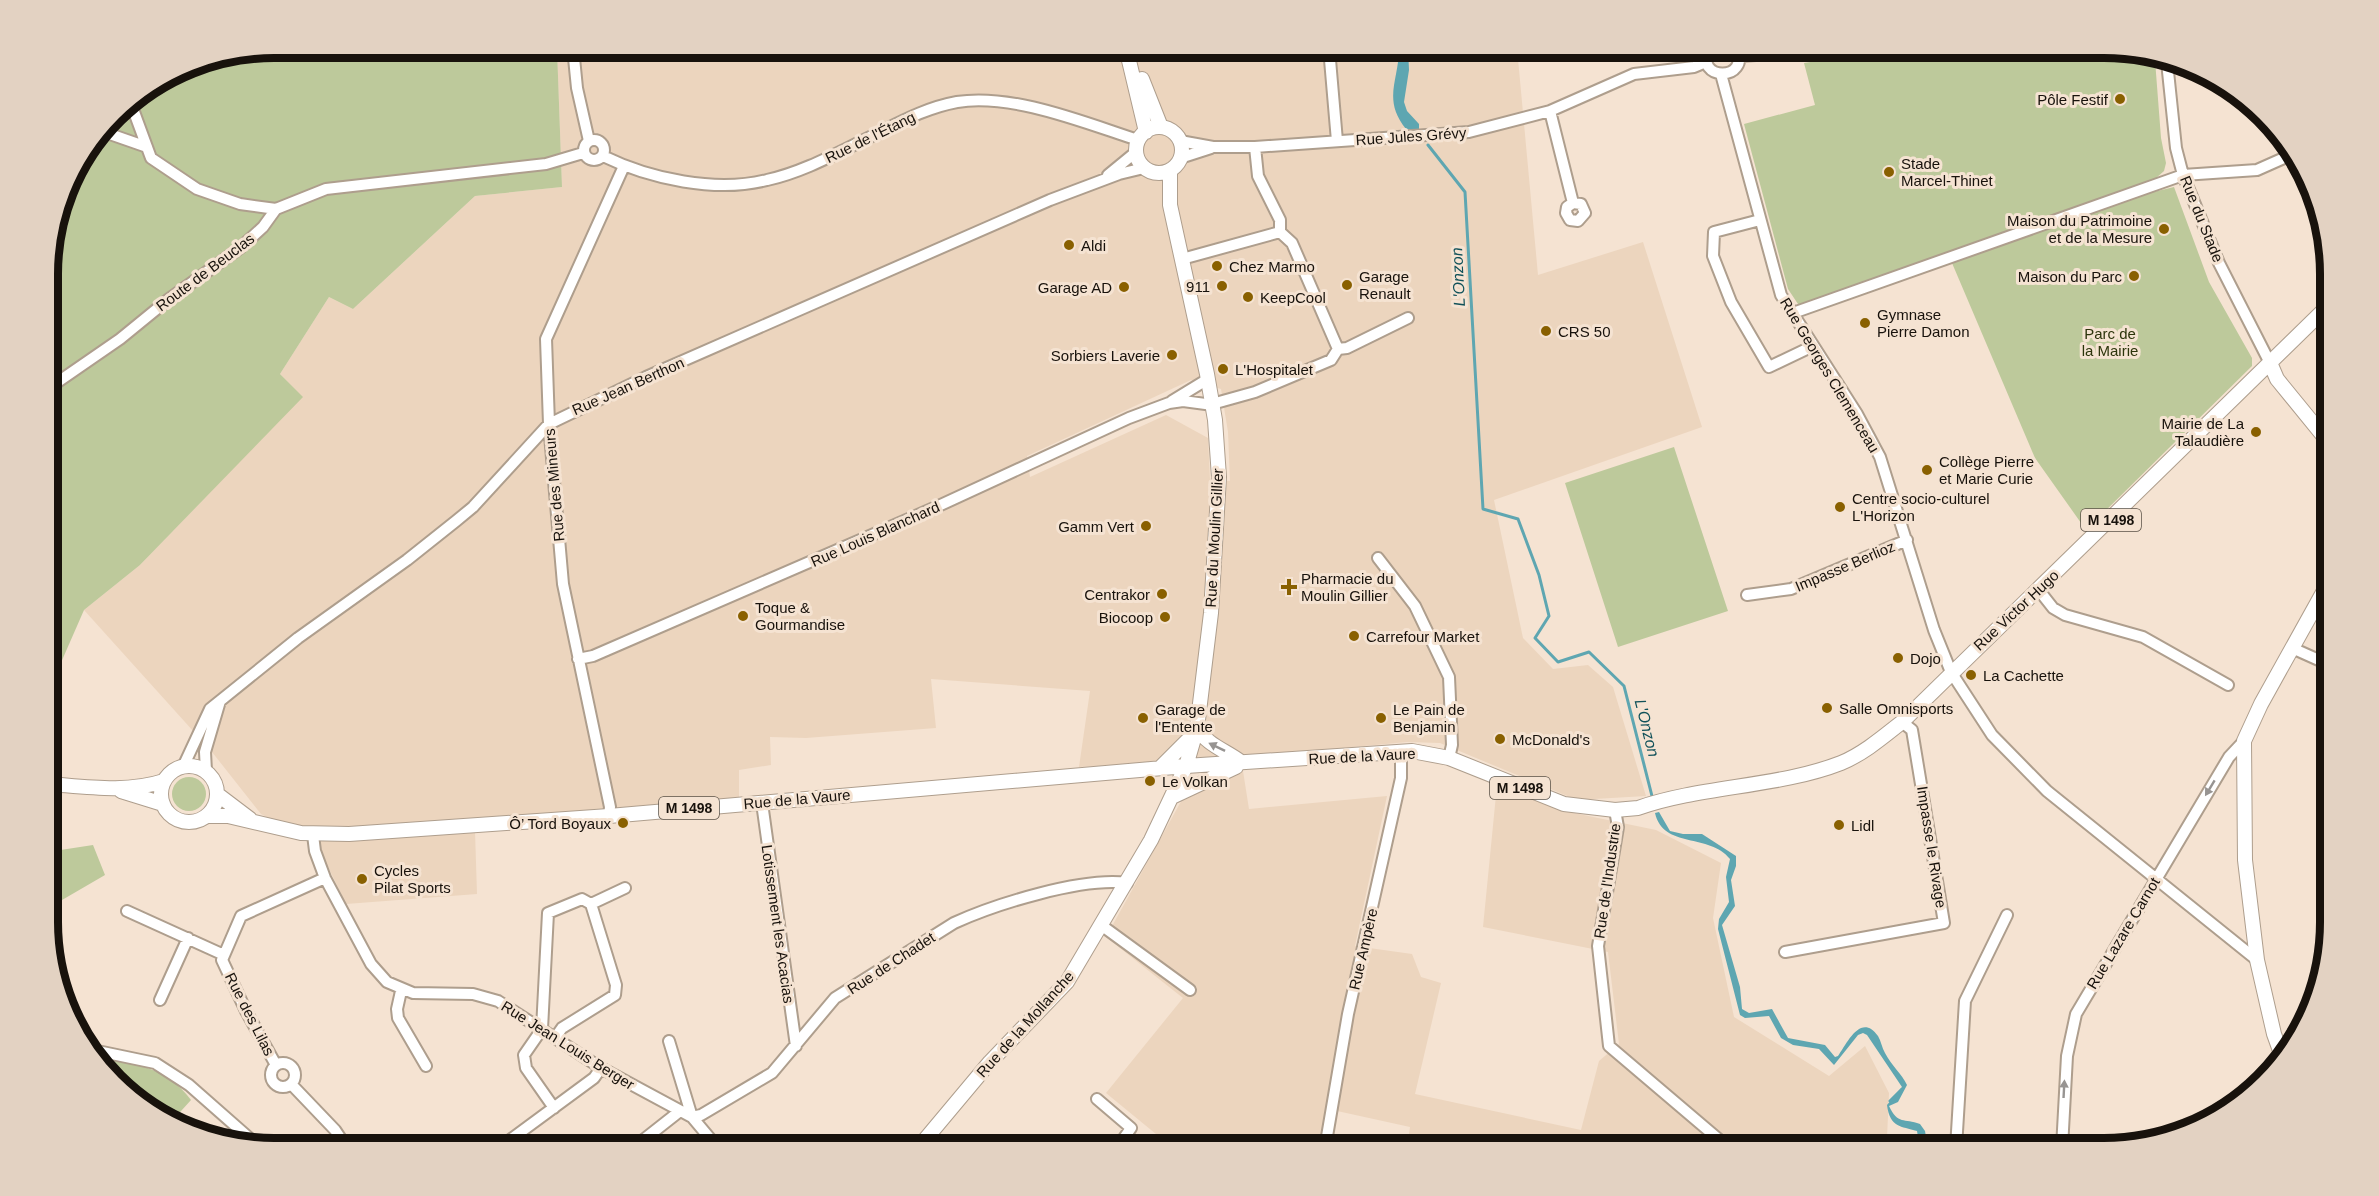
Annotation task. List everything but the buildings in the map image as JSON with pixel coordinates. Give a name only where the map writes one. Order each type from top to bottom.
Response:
[{"type":"main road","points":[[1129,58],[1140,142],[1157,170],[1180,158],[1180,141],[1175,134],[1161,127],[1132,58]]},
{"type":"main road","points":[[1140,142],[1161,127]]},
{"type":"main road","name":"Rue du Moulin Gillier","points":[[1157,170],[1170,205],[1208,380],[1219,477],[1217,536],[1196,731],[1186,766],[1172,796]]},
{"type":"main road","name":"Rue Victor Hugo","points":[[1643,806],[1841,763],[1872,745],[1902,722],[2320,315]]},
{"type":"main road","points":[[2271,365],[2277,379],[2320,432]]},
{"type":"main road","points":[[2279,1049],[2257,960],[2245,860],[2244,741],[2320,598]]},
{"type":"main road","points":[[1159,769],[1196,731],[1209,743],[1246,762]]},
{"type":"main road","name":"Rue de la Vaure","points":[[1172,796],[1246,762],[1401,751],[1449,758],[1564,804],[1615,810],[1643,806]]},
{"type":"main road","name":"M 1498","points":[[1159,769],[1246,762]]},
{"type":"main road","points":[[183,767],[194,766],[206,771]]},
{"type":"main road","name":"M 1498","points":[[58,785],[116,789],[145,786],[164,781],[183,767]]},
{"type":"main road","name":"Rue de la Vaure","points":[[254,822],[277,829],[313,835],[609,816],[1159,769]]},
{"type":"main road","name":"M 1498","points":[[206,771],[214,781],[218,794],[254,822]]},
{"type":"main road","points":[[163,804],[161,793],[164,781]]},
{"type":"main road","name":"M 1498","points":[[116,789],[163,804],[171,816],[185,822],[200,820],[207,816],[228,816],[254,822]]},
{"type":"main road","points":[[207,816],[218,794]]},
{"type":"main road","name":"Rue de la Mollanche","points":[[926,1138],[990,1062],[1066,982],[1127,883],[1172,796]]},
{"type":"street","points":[[574,58],[577,88],[589,141],[583,148],[583,153]]},
{"type":"street","points":[[1330,58],[1337,141]]},
{"type":"street","points":[[1707,58],[1709,68],[1721,74],[1732,71],[1736,58]]},
{"type":"street","name":"Rue Jules Grévy","points":[[1214,147],[1255,147],[1469,132],[1550,111],[1634,74],[1694,67],[1706,62]]},
{"type":"street","name":"Rue du Stade","points":[[2168,68],[2176,148],[2183,175],[2219,263],[2271,365]]},
{"type":"street","name":"Rue Georges Clemenceau","points":[[1721,74],[1781,295],[1871,438],[1907,540],[1934,630],[1951,672],[1992,735],[2047,791],[2257,960]]},
{"type":"street","name":"Rue de l'Étang","points":[[583,153],[588,158],[603,156],[624,166],[718,185],[767,180],[809,167],[909,117],[957,102],[987,101],[1038,110],[1140,142]]},
{"type":"street","points":[[134,111],[151,158],[197,189],[240,204],[276,209]]},
{"type":"street","points":[[1550,111],[1573,203]]},
{"type":"street","points":[[110,134],[147,147]]},
{"type":"street","name":"Rue de l'Étang","points":[[589,141],[599,142],[605,151],[603,156]]},
{"type":"street","points":[[1180,141],[1214,147]]},
{"type":"street","points":[[1104,179],[1140,142]]},
{"type":"street","points":[[1180,158],[1214,147]]},
{"type":"street","points":[[1255,147],[1258,176],[1280,220],[1280,232],[1292,243],[1338,349]]},
{"type":"street","name":"Route de Beuclas","points":[[58,382],[120,339],[169,299],[240,248],[263,227],[276,209],[326,189],[436,174],[546,164],[583,153]]},
{"type":"street","points":[[1793,313],[2183,175],[2257,170],[2287,158]]},
{"type":"street","name":"Rue des Mineurs","points":[[609,816],[610,807],[563,584],[549,424],[546,339],[624,166]]},
{"type":"street","points":[[1104,179],[1157,170]]},
{"type":"street","name":"Rue Jean Berthon","points":[[183,767],[210,709],[298,638],[407,560],[465,514],[549,424],[646,377],[1104,179]]},
{"type":"street","points":[[1760,220],[1714,232],[1713,256],[1731,302],[1769,367],[1813,346]]},
{"type":"street","points":[[1182,259],[1280,232]]},
{"type":"street","points":[[1338,349],[1347,348],[1408,318]]},
{"type":"street","points":[[1212,405],[1255,392],[1331,360],[1338,349]]},
{"type":"street","name":"Rue Louis Blanchard","points":[[578,659],[593,656],[835,552],[1118,423],[1169,403],[1208,380]]},
{"type":"street","name":"Rue Louis Blanchard","points":[[1169,403],[1183,401],[1212,405]]},
{"type":"street","name":"Impasse Berlioz","points":[[1747,595],[1791,589],[1907,540]]},
{"type":"street","points":[[1378,558],[1416,606],[1449,678],[1452,745],[1449,758]]},
{"type":"street","points":[[2038,589],[2053,608],[2065,615],[2143,637],[2228,685]]},
{"type":"street","points":[[2292,648],[2320,661]]},
{"type":"street","points":[[206,771],[205,752],[220,701]]},
{"type":"street","name":"Impasse le Rivage","points":[[1785,952],[1944,923],[1912,730],[1902,722]]},
{"type":"street","name":"Rue Lazare Carnot","points":[[2063,1138],[2067,1056],[2076,1014],[2229,757],[2244,741]]},
{"type":"street","name":"Rue Ampère","points":[[1327,1138],[1348,1014],[1401,778],[1401,751]]},
{"type":"street","name":"Lotissement les Acacias","points":[[762,803],[796,1046]]},
{"type":"street","name":"Rue de l'Industrie","points":[[1615,810],[1618,826],[1598,946],[1609,1046],[1717,1138]]},
{"type":"street","points":[[313,835],[315,851],[325,878],[371,964],[387,982],[401,991],[397,1009],[398,1018],[426,1066]]},
{"type":"street","name":"Rue des Lilas","points":[[276,1065],[246,1011],[222,960],[241,916],[325,878]]},
{"type":"street","name":"Rue de Chadet","points":[[692,1117],[701,1115],[772,1073],[836,998],[954,923],[972,915],[1044,894],[1101,881],[1127,883]]},
{"type":"street","points":[[591,904],[625,888]]},
{"type":"street","points":[[554,1108],[524,1061],[527,1050],[542,1029],[548,913],[582,899],[591,904],[616,985],[615,995],[562,1028],[555,1038]]},
{"type":"street","points":[[127,911],[224,955]]},
{"type":"street","points":[[1957,1138],[1965,1001],[2007,915]]},
{"type":"street","points":[[1101,925],[1190,990]]},
{"type":"street","points":[[160,1000],[188,938]]},
{"type":"street","name":"Rue Jean Louis Berger","points":[[401,991],[485,997],[515,1010],[601,1068],[692,1117],[710,1138]]},
{"type":"street","points":[[669,1041],[692,1117]]},
{"type":"street","points":[[102,1051],[155,1063],[189,1085],[247,1136]]},
{"type":"street","name":"Rue des Lilas","points":[[288,1063],[293,1067],[296,1074],[292,1084],[281,1087],[273,1082],[271,1073],[276,1065],[288,1063]]},
{"type":"street","points":[[513,1138],[594,1078],[601,1068]]},
{"type":"street","name":"Rue des Lilas","points":[[292,1084],[340,1138]]},
{"type":"street","points":[[1097,1099],[1131,1128],[1124,1138]]},
{"type":"street","points":[[646,1138],[680,1111]]},
{"type":"shaded area","points":[[557,58],[1518,58],[1538,275],[1643,242],[1702,427],[1494,500],[1523,638],[1553,669],[1588,665],[1613,687],[1646,796],[1577,800],[1440,743],[1407,742],[1204,761],[1079,767],[1090,691],[931,679],[936,728],[806,738],[770,737],[771,765],[739,770],[739,797],[475,831],[477,894],[346,904],[317,844],[261,814],[212,752],[84,610],[140,565],[302,397],[280,374],[329,297],[353,309],[475,196],[562,187]],"holes":[[[1191,380],[1221,389],[1228,432],[1230,481],[1210,480],[1208,438],[1166,415],[1030,477],[1027,456]]]},
{"type":"shaded area","points":[[1243,771],[1249,809],[1387,796],[1355,946],[1412,954],[1421,977],[1441,983],[1415,1094],[1581,1130],[1599,1061],[1619,1044],[1608,952],[1483,927],[1497,785],[1574,813],[1656,830],[1721,863],[1713,918],[1734,1017],[1829,1076],[1865,1046],[1889,1093],[1887,1138],[1408,1138],[1410,1127],[1328,1109],[1322,1138],[1161,1138],[1106,1093],[1183,998],[1106,937],[1184,796]]},
{"type":"green space","points":[[274,58],[557,58],[562,187],[475,196],[353,309],[329,297],[280,374],[303,397],[140,565],[84,610],[58,669],[58,274],[60,246],[75,192],[87,166],[112,132],[132,112],[166,87],[205,70],[246,60]]},
{"type":"green space","points":[[1836,58],[2105,58],[2155,65],[2161,138],[2166,163],[2164,171],[2155,179],[1800,307],[1788,289],[1744,124],[1815,105],[1804,63]]},
{"type":"green space","name":"Parc de la Mairie","points":[[2174,187],[2209,282],[2252,358],[2252,366],[2086,530],[2035,458],[1952,263],[2133,197]]},
{"type":"green space","points":[[1674,447],[1728,611],[1618,647],[1565,483]]},
{"type":"green space","points":[[189,777],[201,782],[206,794],[201,806],[189,811],[177,806],[172,794],[177,782]]},
{"type":"green space","points":[[93,845],[105,875],[58,902],[58,850]]},
{"type":"green space","points":[[106,1057],[133,1063],[159,1073],[182,1089],[191,1100],[178,1114],[166,1109],[132,1084]]},
{"type":"water","points":[[1398,58],[1408,58],[1404,102],[1407,111],[1419,124],[1419,131],[1406,129],[1395,108],[1393,99]]},
{"type":"water","points":[[1659,812],[1670,831],[1702,834],[1736,856],[1736,866],[1731,880],[1735,906],[1722,925],[1740,987],[1742,1009],[1749,1013],[1772,1009],[1788,1038],[1825,1045],[1835,1057],[1860,1028],[1872,1029],[1878,1036],[1887,1057],[1907,1085],[1898,1102],[1889,1106],[1895,1116],[1920,1124],[1926,1138],[1918,1138],[1917,1131],[1897,1125],[1888,1113],[1887,1105],[1902,1087],[1867,1035],[1863,1033],[1858,1035],[1834,1065],[1819,1049],[1793,1045],[1781,1038],[1769,1016],[1745,1018],[1740,1015],[1718,929],[1719,919],[1729,902],[1726,877],[1730,859],[1711,846],[1667,832],[1655,813]]},
{"type":"waterway","name":"L'Onzon","points":[[1428,145],[1465,192],[1483,509],[1518,519],[1539,575],[1549,616],[1535,638],[1558,662],[1589,652],[1624,686],[1653,800]]},
{"type":"waterway","name":"L'Onzon","points":[[1890,1101],[1902,1089]]},
{"type":"place","name":"Pôle Festif","points":[[2120,99]]},
{"type":"place","name":"Stade Marcel-Thinet","points":[[1889,172]]},
{"type":"place","name":"Maison du Patrimoine et de la Mesure","points":[[2164,229]]},
{"type":"place","name":"Aldi","points":[[1069,245]]},
{"type":"place","name":"Chez Marmo","points":[[1217,266]]},
{"type":"place","name":"Maison du Parc","points":[[2134,276]]},
{"type":"place","name":"Garage Renault","points":[[1347,285]]},
{"type":"place","name":"911","points":[[1222,286]]},
{"type":"place","name":"Garage AD","points":[[1124,287]]},
{"type":"place","name":"KeepCool","points":[[1248,297]]},
{"type":"place","name":"Gymnase Pierre Damon","points":[[1865,323]]},
{"type":"place","name":"CRS 50","points":[[1546,331]]},
{"type":"place","name":"Sorbiers Laverie","points":[[1172,355]]},
{"type":"place","name":"L'Hospitalet","points":[[1223,369]]},
{"type":"place","name":"Mairie de La Talaudière","points":[[2256,432]]},
{"type":"place","name":"Collège Pierre et Marie Curie","points":[[1927,470]]},
{"type":"place","name":"Centre socio-culturel L'Horizon","points":[[1840,507]]},
{"type":"place","name":"Gamm Vert","points":[[1146,526]]},
{"type":"place","name":"Pharmacie du Moulin Gillier","points":[[1289,587]]},
{"type":"place","name":"Centrakor","points":[[1162,594]]},
{"type":"place","name":"Toque & Gourmandise","points":[[743,616]]},
{"type":"place","name":"Biocoop","points":[[1165,617]]},
{"type":"place","name":"Carrefour Market","points":[[1354,636]]},
{"type":"place","name":"Dojo","points":[[1898,658]]},
{"type":"place","name":"La Cachette","points":[[1971,675]]},
{"type":"place","name":"Salle Omnisports","points":[[1827,708]]},
{"type":"place","name":"Garage de l'Entente","points":[[1143,718]]},
{"type":"place","name":"Le Pain de Benjamin","points":[[1381,718]]},
{"type":"place","name":"McDonald's","points":[[1500,739]]},
{"type":"place","name":"Le Volkan","points":[[1150,781]]},
{"type":"place","name":"Ô’ Tord Boyaux","points":[[623,823]]},
{"type":"place","name":"Lidl","points":[[1839,825]]},
{"type":"place","name":"Cycles Pilat Sports","points":[[362,879]]}]
